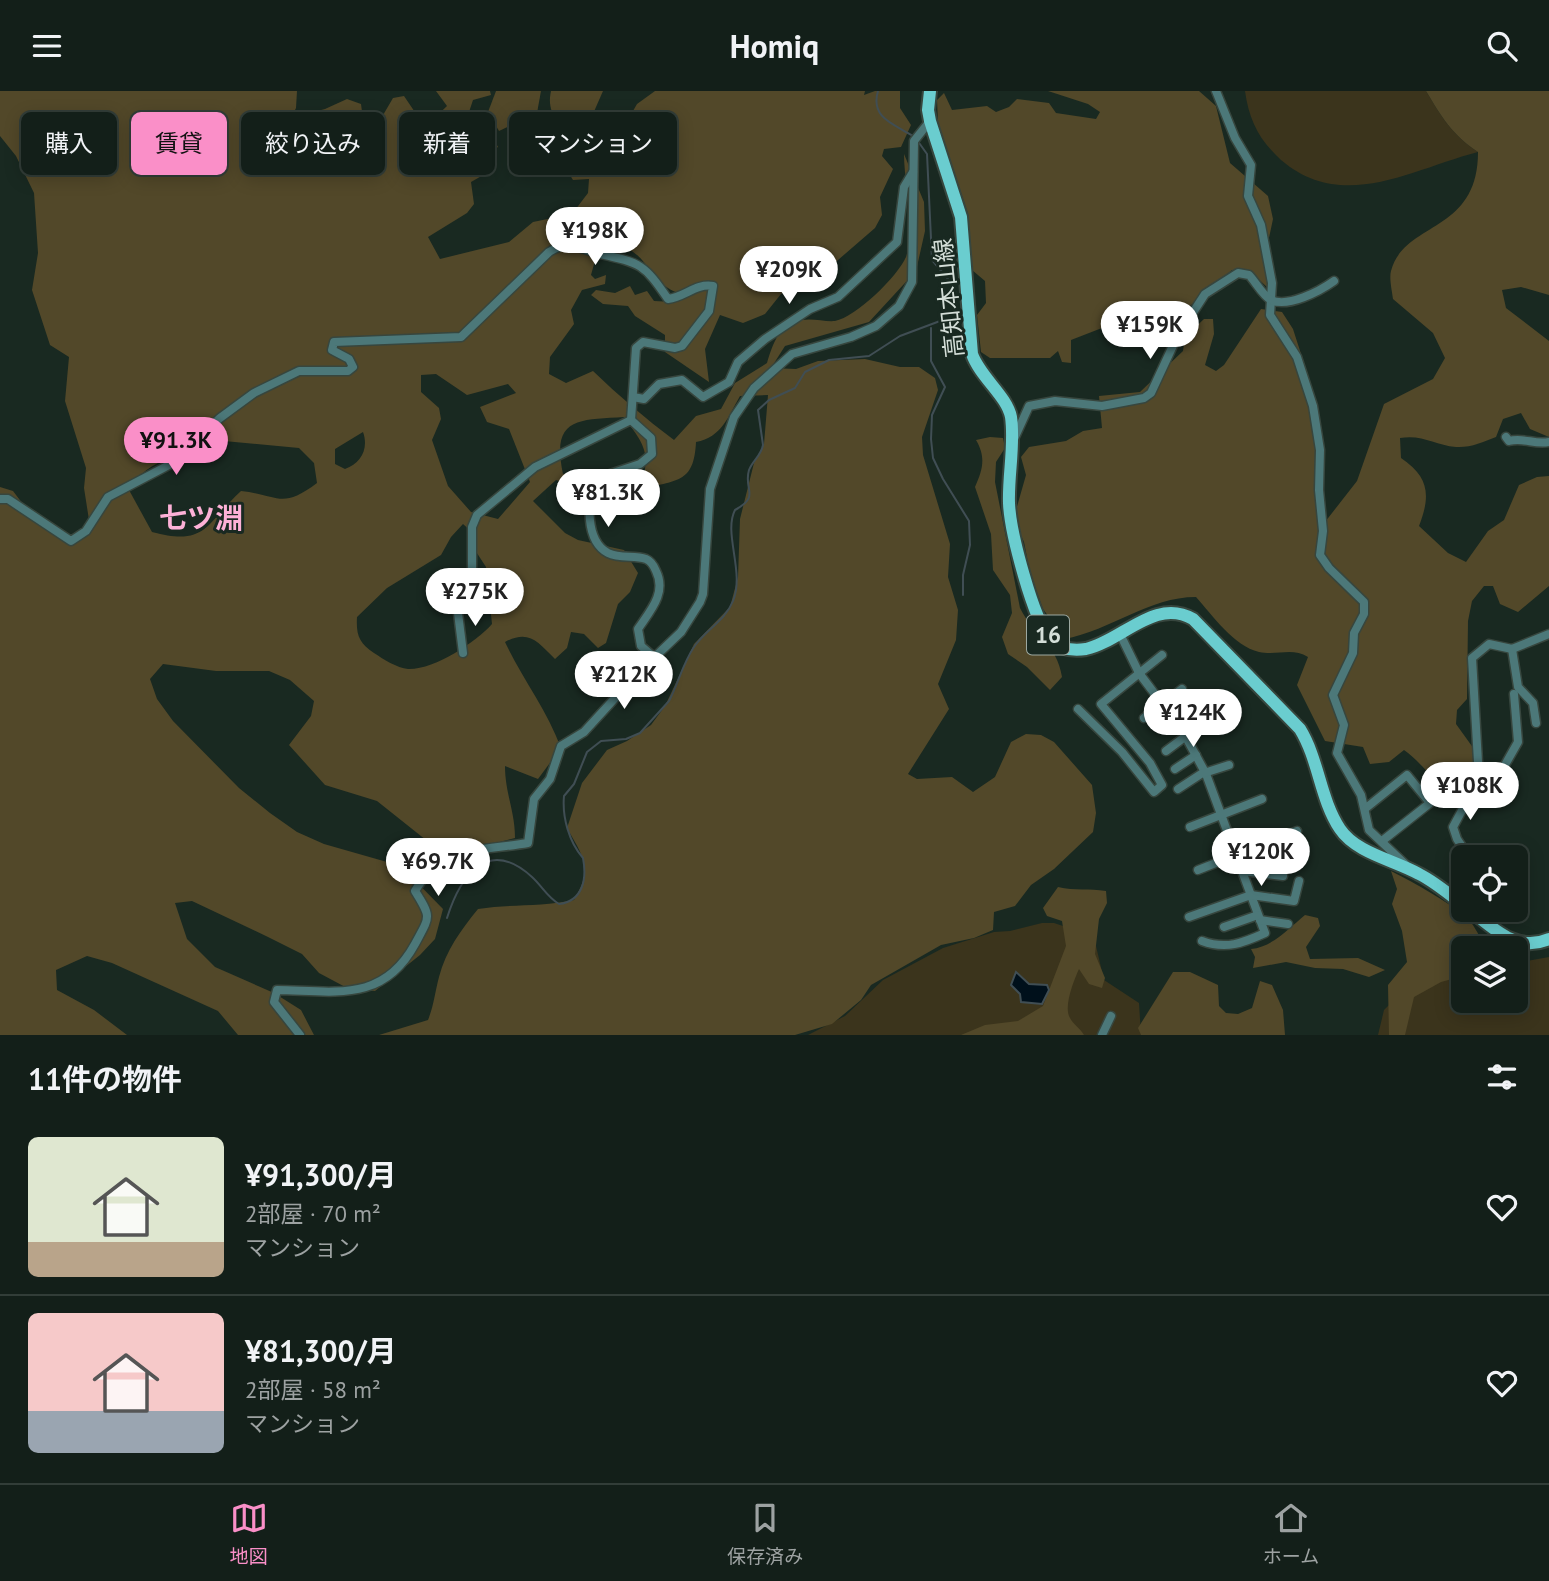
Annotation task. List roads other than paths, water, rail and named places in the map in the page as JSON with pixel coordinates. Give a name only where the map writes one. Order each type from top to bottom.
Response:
[{"type":"main road","name":"高知本山線","points":[[930,91],[930,121],[961,217],[972,354],[976,366],[1010,415],[1010,515],[1035,608],[1044,631],[1058,645],[1077,650],[1097,645],[1150,617],[1169,612],[1186,615],[1205,628],[1300,729],[1311,751],[1333,818],[1345,836],[1358,845],[1411,869],[1451,897]]},
{"type":"main road","points":[[1487,922],[1514,941],[1534,944],[1549,939]]},
{"type":"street","points":[[1216,91],[1235,138],[1250,160],[1248,197],[1261,225],[1272,283],[1270,316],[1297,357],[1313,406],[1320,450],[1319,490],[1323,531],[1320,555],[1329,568],[1364,602],[1364,614],[1354,633],[1353,653],[1333,695],[1345,725],[1337,753],[1366,808],[1364,818],[1369,829],[1411,869]]},
{"type":"street","points":[[300,1035],[274,1002],[277,990],[352,991],[371,987],[390,977],[409,956],[429,918],[427,908],[415,891],[422,879],[441,860],[460,854],[528,843],[534,799],[550,779],[561,746],[584,731],[654,656],[681,632],[700,602],[710,489],[734,417],[754,388],[792,354],[851,337],[876,326],[908,293],[912,282],[916,138],[930,121]]},
{"type":"street","points":[[633,397],[644,399],[659,384],[682,380],[703,397],[729,383],[738,362],[765,339],[810,309],[838,297],[897,242],[904,187],[914,169]]},
{"type":"street","points":[[0,499],[8,499],[71,541],[86,531],[108,497],[169,465],[220,418],[254,393],[299,371],[348,371],[353,367],[349,359],[332,350],[334,342],[461,337],[549,251],[566,244],[579,244],[639,264],[651,274],[668,299],[682,297],[706,285],[713,286],[709,311],[682,346],[676,348],[643,342],[636,348],[631,420]]},
{"type":"street","points":[[1012,445],[1030,406],[1055,401],[1102,406],[1136,401],[1151,393],[1177,337],[1205,294],[1238,273],[1249,275],[1269,299],[1290,300],[1305,296],[1334,281]]},
{"type":"street","points":[[631,420],[651,438],[652,454],[640,464],[595,479],[590,497],[590,521],[598,545],[608,553],[646,559],[656,569],[660,581],[659,596],[638,629],[642,646],[654,656]]},
{"type":"street","points":[[463,653],[458,613],[472,581],[472,527],[477,515],[535,467],[631,420]]},
{"type":"street","points":[[1506,437],[1509,441],[1519,439],[1533,444],[1549,442]]},
{"type":"street","points":[[1120,634],[1139,673],[1164,703],[1206,774],[1265,933],[1238,945],[1216,946],[1202,941]]},
{"type":"street","points":[[1462,845],[1454,833],[1454,821],[1479,779],[1470,664],[1472,658],[1489,644],[1512,649],[1549,634]]},
{"type":"street","points":[[1512,649],[1518,687],[1533,703],[1536,723]]},
{"type":"street","points":[[1078,709],[1122,752],[1154,792],[1162,785],[1150,763],[1101,704],[1162,655]]},
{"type":"street","points":[[1144,718],[1182,689]]},
{"type":"street","points":[[1479,779],[1497,779],[1518,742],[1514,694]]},
{"type":"street","points":[[1166,751],[1202,724]]},
{"type":"street","points":[[1175,769],[1196,754]]},
{"type":"street","points":[[1178,789],[1228,765]]},
{"type":"street","points":[[1366,808],[1407,775],[1430,803],[1382,841]]},
{"type":"street","points":[[1190,827],[1262,799]]},
{"type":"street","points":[[1198,870],[1297,831]]},
{"type":"street","points":[[1243,871],[1283,876]]},
{"type":"street","points":[[1189,917],[1251,895],[1294,901],[1299,881]]},
{"type":"street","points":[[1224,927],[1259,918],[1288,924]]},
{"type":"street","points":[[1102,1035],[1111,1016]]},
{"type":"water","points":[[1016,972],[1029,984],[1047,985],[1049,990],[1042,1004],[1021,1002],[1020,994],[1011,985]]},
{"type":"waterway","points":[[878,91],[877,108],[881,114],[891,124],[913,136]]},
{"type":"waterway","points":[[447,918],[459,889],[468,876],[489,861],[502,860],[516,865],[559,904],[573,898],[582,888],[583,858],[568,829],[564,796],[574,784],[587,752],[601,741],[626,739],[640,733],[669,701],[694,647],[720,620],[733,601],[737,578],[732,519],[735,510],[747,501],[750,492],[749,470],[763,445],[758,410],[769,400],[795,388],[805,372],[829,360],[869,356],[900,336],[948,318],[954,311],[956,293],[953,285],[932,260],[927,154],[917,140]]},
{"type":"waterway","points":[[931,328],[931,361],[945,387],[932,415],[933,458],[969,521],[970,545],[963,575],[963,595]]},
{"type":"district","name":"七ツ淵","points":[[201,518]]}]
